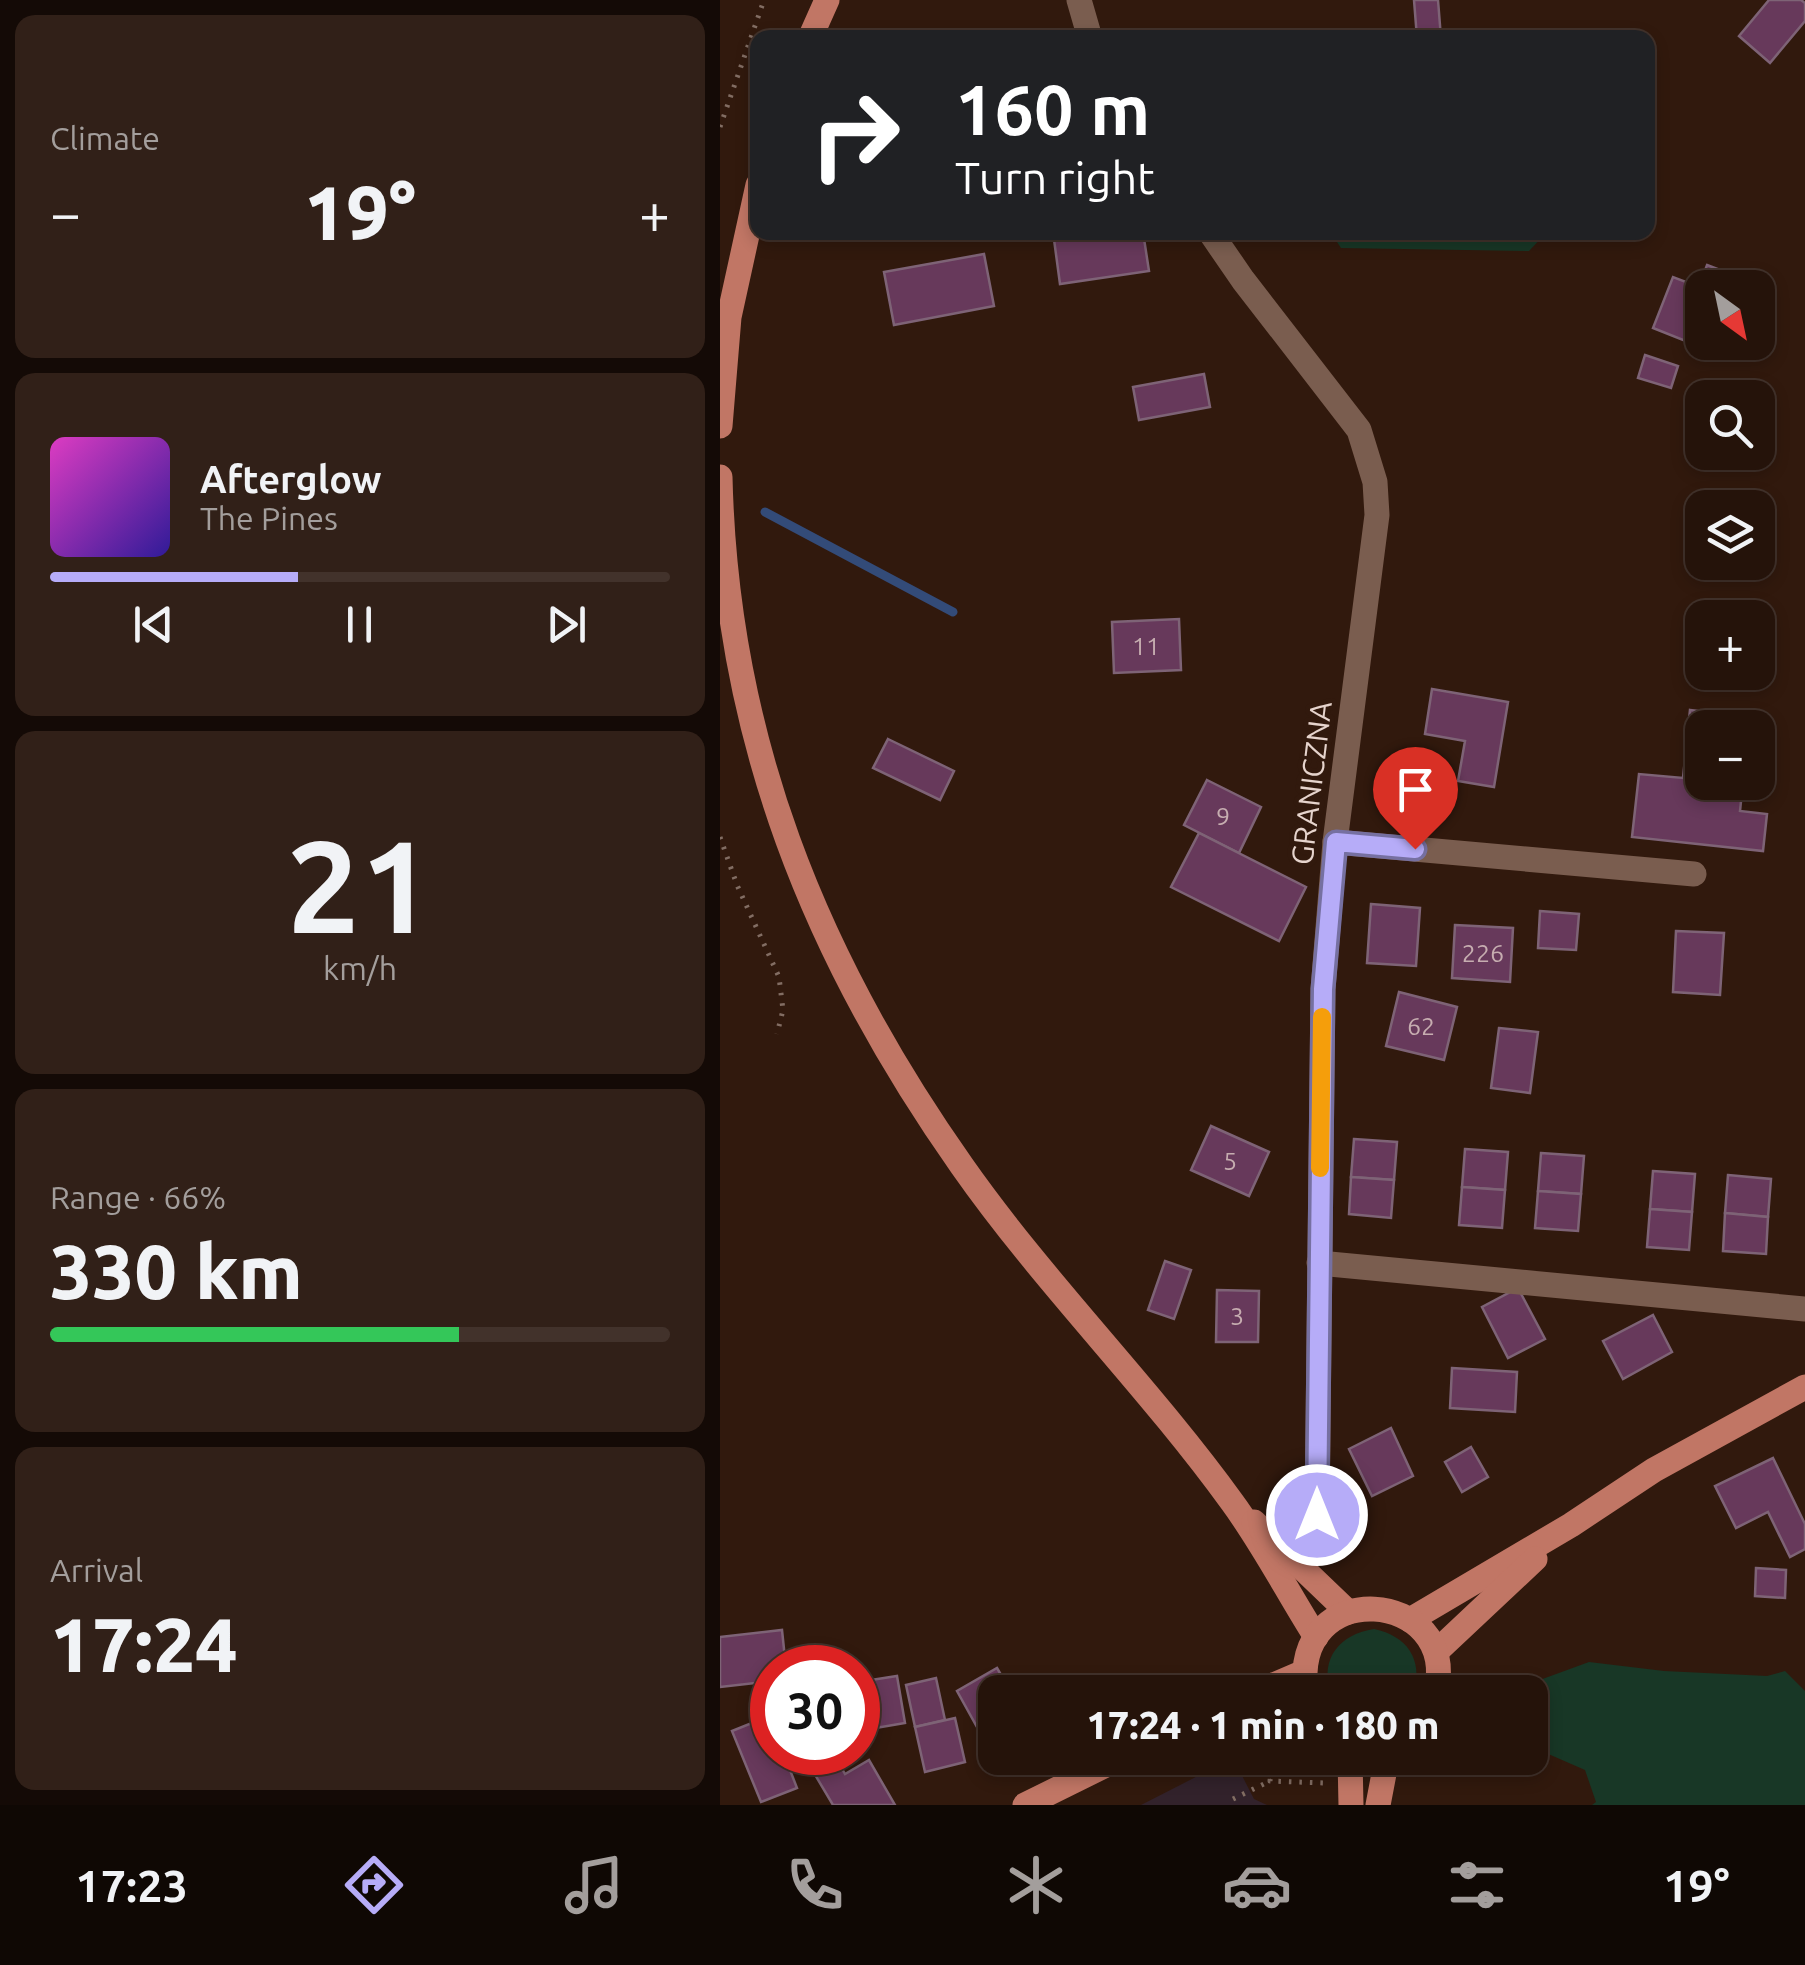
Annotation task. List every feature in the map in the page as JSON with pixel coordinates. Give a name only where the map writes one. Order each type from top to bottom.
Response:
[{"type":"main road","points":[[814,30],[827,0]]},
{"type":"main road","points":[[720,426],[729,318],[750,222]]},
{"type":"main road","points":[[720,477],[722,536],[744,690],[766,783],[808,896],[856,996],[904,1080],[964,1169],[1234,1504],[1316,1637]]},
{"type":"main road","points":[[1410,1620],[1571,1525],[1654,1470],[1805,1387]]},
{"type":"main road","points":[[1234,1504],[1348,1612]]},
{"type":"main road","points":[[1436,1652],[1571,1525]]},
{"type":"main road","points":[[1305,1675],[1306,1656],[1316,1637],[1334,1619],[1348,1612],[1380,1608],[1410,1620],[1422,1630],[1436,1652],[1439,1675]]},
{"type":"main road","points":[[1025,1805],[1086,1775]]},
{"type":"main road","points":[[1351,1775],[1352,1805]]},
{"type":"main road","points":[[1378,1805],[1383,1775]]},
{"type":"street","points":[[1079,0],[1088,30]]},
{"type":"street","name":"GRANICZNA","points":[[1216,240],[1359,430],[1375,482],[1377,515],[1336,842],[1323,989],[1317,1515]]},
{"type":"street","points":[[1336,842],[1694,874]]},
{"type":"street","points":[[1319,1263],[1805,1309]]},
{"type":"path","points":[[754,30],[764,0]]},
{"type":"path","points":[[720,127],[750,40]]},
{"type":"path","points":[[720,838],[737,886],[779,977],[783,1010],[777,1034]]},
{"type":"path","points":[[1270,1775],[1270,1780]]},
{"type":"path","points":[[1234,1799],[1270,1780],[1330,1784]]},
{"type":"shaded area","points":[[1200,1775],[1242,1775],[1254,1799],[1267,1805],[1141,1805]]},
{"type":"green space","points":[[1336,240],[1539,240],[1529,251],[1341,248]]},
{"type":"green space","points":[[1362,1632],[1386,1632],[1404,1643],[1414,1659],[1416,1675],[1328,1675],[1331,1658],[1342,1642]]},
{"type":"green space","points":[[1589,1662],[1664,1671],[1767,1676],[1785,1671],[1805,1691],[1805,1805],[1592,1805],[1596,1802],[1585,1770],[1548,1754],[1548,1677]]},
{"type":"building","points":[[1414,0],[1438,0],[1440,30],[1416,30]]},
{"type":"building","points":[[1769,0],[1805,3],[1805,21],[1770,63],[1739,36]]},
{"type":"building","points":[[1054,240],[1144,240],[1149,271],[1060,284]]},
{"type":"building","points":[[984,254],[994,306],[894,325],[884,272]]},
{"type":"building","points":[[1673,277],[1685,282],[1685,341],[1653,328]]},
{"type":"building","points":[[1645,355],[1678,366],[1671,388],[1638,378]]},
{"type":"building","points":[[1204,374],[1210,407],[1139,420],[1133,387]]},
{"type":"building","points":[[1179,619],[1181,670],[1114,673],[1112,622]]},
{"type":"building","points":[[1432,689],[1508,702],[1494,787],[1458,781],[1465,741],[1425,734]]},
{"type":"building","points":[[888,739],[954,771],[940,800],[873,768]]},
{"type":"building","points":[[1685,759],[1685,800],[1741,800],[1740,811],[1767,814],[1763,851],[1632,837],[1639,774],[1683,778]]},
{"type":"building","points":[[1207,780],[1261,807],[1239,853],[1184,825]]},
{"type":"building","points":[[1199,833],[1306,887],[1279,941],[1171,887]]},
{"type":"building","points":[[1371,904],[1420,908],[1416,966],[1367,963]]},
{"type":"building","points":[[1540,911],[1579,914],[1576,950],[1538,948]]},
{"type":"building","points":[[1455,925],[1513,928],[1510,982],[1452,978]]},
{"type":"building","points":[[1676,931],[1724,933],[1720,995],[1673,992]]},
{"type":"building","points":[[1399,992],[1457,1007],[1444,1060],[1386,1046]]},
{"type":"building","points":[[1499,1028],[1538,1032],[1530,1093],[1491,1088]]},
{"type":"building","points":[[1211,1126],[1269,1152],[1249,1196],[1191,1170]]},
{"type":"building","points":[[1354,1139],[1397,1142],[1394,1180],[1351,1177]]},
{"type":"building","points":[[1465,1149],[1508,1152],[1505,1190],[1462,1187]]},
{"type":"building","points":[[1541,1153],[1584,1156],[1581,1194],[1538,1191]]},
{"type":"building","points":[[1653,1171],[1695,1174],[1692,1212],[1650,1209]]},
{"type":"building","points":[[1728,1175],[1771,1179],[1768,1217],[1725,1213]]},
{"type":"building","points":[[1351,1177],[1394,1180],[1391,1218],[1349,1214]]},
{"type":"building","points":[[1462,1187],[1505,1190],[1502,1228],[1459,1225]]},
{"type":"building","points":[[1538,1191],[1581,1194],[1578,1231],[1535,1228]]},
{"type":"building","points":[[1650,1209],[1692,1212],[1689,1250],[1647,1247]]},
{"type":"building","points":[[1725,1213],[1768,1217],[1766,1254],[1723,1251]]},
{"type":"building","points":[[1165,1261],[1191,1270],[1174,1319],[1148,1310]]},
{"type":"building","points":[[1518,1288],[1545,1339],[1508,1358],[1482,1307]]},
{"type":"building","points":[[1217,1290],[1259,1291],[1258,1342],[1216,1342]]},
{"type":"building","points":[[1653,1315],[1672,1352],[1623,1379],[1603,1341]]},
{"type":"building","points":[[1452,1368],[1517,1372],[1515,1412],[1450,1408]]},
{"type":"building","points":[[1391,1428],[1413,1476],[1372,1496],[1349,1449]]},
{"type":"building","points":[[1471,1447],[1488,1477],[1462,1492],[1445,1462]]},
{"type":"building","points":[[1773,1458],[1805,1524],[1805,1549],[1790,1557],[1768,1512],[1736,1528],[1715,1486]]},
{"type":"building","points":[[1756,1568],[1786,1570],[1785,1598],[1755,1596]]},
{"type":"building","points":[[782,1630],[784,1645],[750,1645],[750,1684],[720,1687],[720,1637]]},
{"type":"building","points":[[897,1676],[905,1723],[880,1727],[880,1679]]},
{"type":"building","points":[[936,1678],[945,1720],[915,1727],[906,1685]]},
{"type":"building","points":[[978,1679],[978,1726],[977,1727],[957,1691]]},
{"type":"building","points":[[955,1718],[965,1762],[925,1772],[915,1727]]},
{"type":"building","points":[[750,1724],[750,1775],[792,1775],[797,1788],[761,1802],[732,1731]]},
{"type":"building","points":[[815,1775],[878,1775],[895,1805],[833,1805]]},
{"type":"waterway","points":[[765,512],[953,612]]},
{"type":"slow traffic","points":[[1320,1168],[1322,1017]]},
{"type":"route","points":[[1317,1515],[1320,1074],[1336,842],[1415,849]]}]
